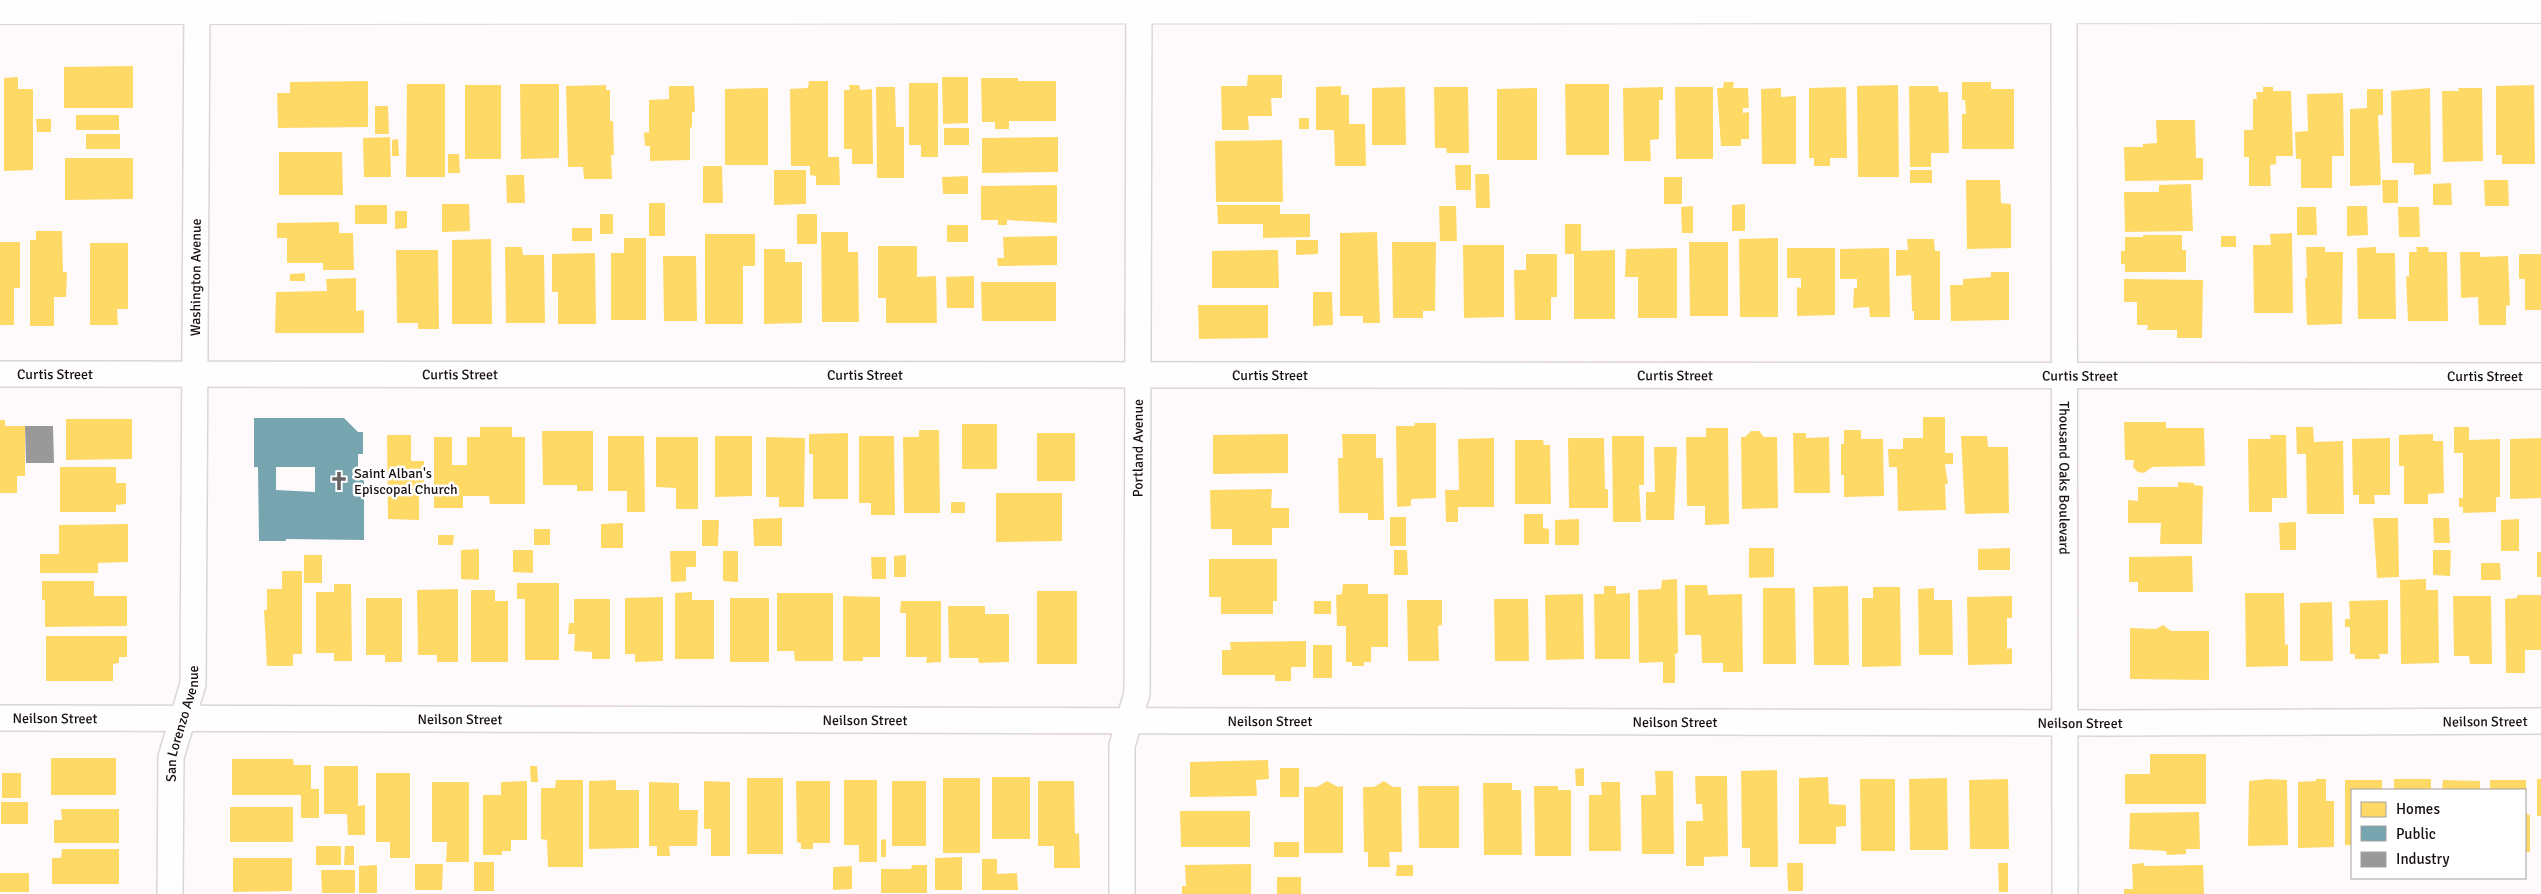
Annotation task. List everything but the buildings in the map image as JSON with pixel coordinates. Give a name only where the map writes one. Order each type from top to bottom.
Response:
[{"type":"street","points":[[0,10],[197,5],[2064,5],[2541,9]]},
{"type":"street","name":"Washington Avenue","points":[[194,553],[197,5]]},
{"type":"street","name":"Portland Avenue","points":[[1122,894],[1122,746],[1137,693],[1139,5]]},
{"type":"street","name":"Thousand Oaks Boulevard","points":[[2064,5],[2065,894]]},
{"type":"street","name":"Curtis Street","points":[[0,374],[2541,376]]},
{"type":"street","name":"San Lorenzo Avenue","points":[[170,894],[171,756],[193,684],[194,553]]},
{"type":"street","name":"Neilson Street","points":[[0,718],[2066,723],[2541,721]]},
{"type":"place","name":"Saint Alban's Episcopal Church","points":[[339,481]]}]
